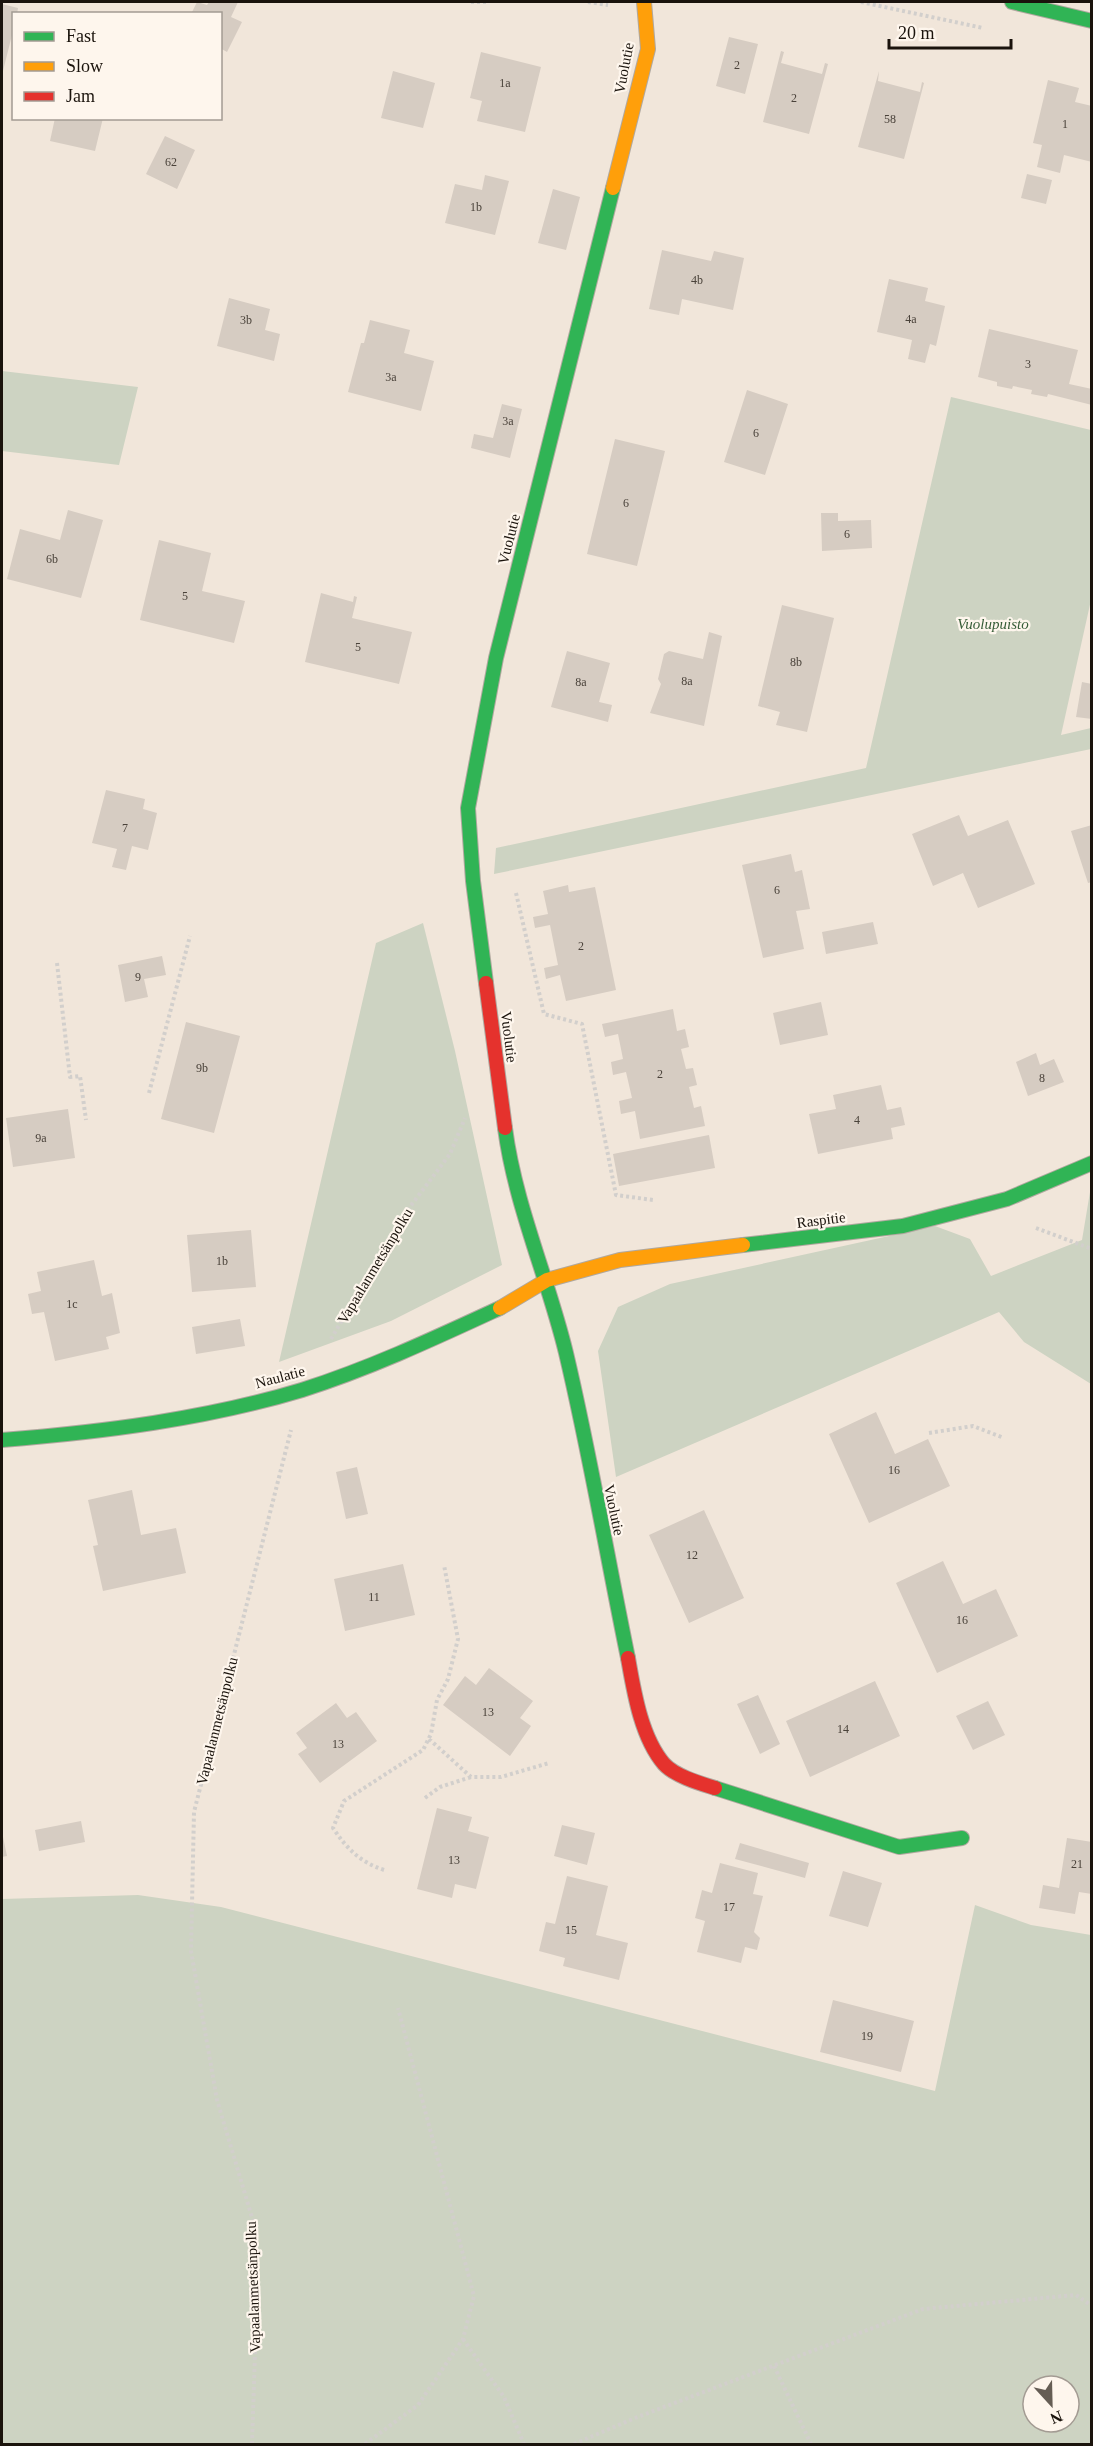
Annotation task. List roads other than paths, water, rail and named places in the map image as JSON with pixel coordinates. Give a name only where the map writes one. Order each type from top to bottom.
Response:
[{"type":"street","name":"Vuolutie","points":[[644,2],[648,49],[496,658],[468,808],[473,881],[510,1164],[547,1280],[566,1354],[629,1665],[647,1735],[665,1765],[692,1780],[757,1803],[899,1847],[962,1838]]},
{"type":"street","points":[[1012,2],[1092,21]]},
{"type":"street","name":"Raspitie","points":[[547,1280],[620,1260],[903,1226],[1007,1199],[1092,1163]]},
{"type":"street","name":"Naulatie","points":[[2,1440],[70,1434],[189,1417],[301,1390],[385,1361],[507,1305],[547,1280]]},
{"type":"park label","name":"Vuolupuisto","points":[[993,624]]}]
